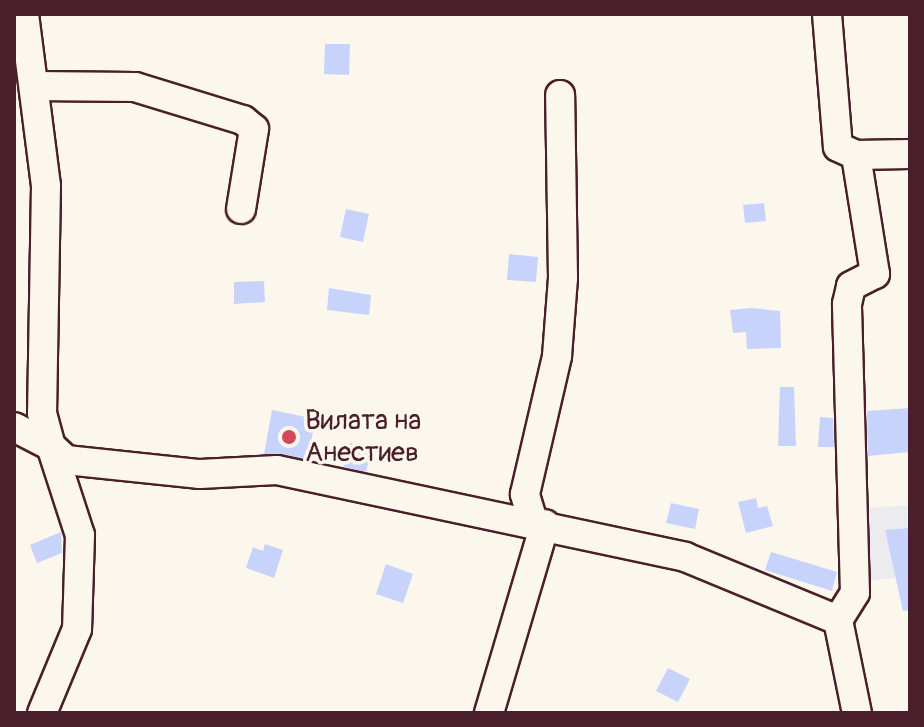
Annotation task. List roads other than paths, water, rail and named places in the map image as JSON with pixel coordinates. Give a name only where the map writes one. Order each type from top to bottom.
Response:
[{"type":"street","points":[[24,14],[46,186],[42,413],[80,535],[77,629],[42,713]]},
{"type":"street","points":[[827,14],[838,147],[856,155],[910,154]]},
{"type":"street","points":[[34,86],[135,87],[243,120],[254,129],[241,209]]},
{"type":"street","points":[[489,713],[539,523],[525,494],[557,356],[563,278],[560,95]]},
{"type":"street","points":[[856,155],[875,274],[851,286],[847,304],[855,593],[838,620],[857,713]]},
{"type":"street","points":[[14,427],[88,467],[277,470],[539,523],[685,557],[838,620]]},
{"type":"place","name":"Вилата на Анестиев","points":[[289,437]]}]
